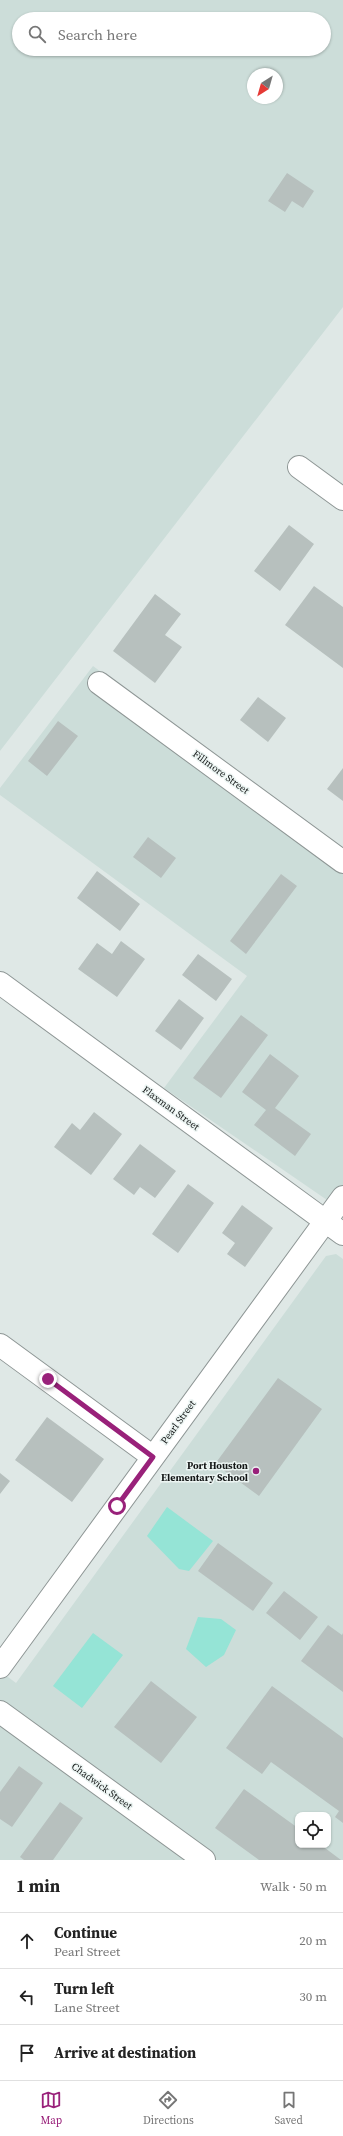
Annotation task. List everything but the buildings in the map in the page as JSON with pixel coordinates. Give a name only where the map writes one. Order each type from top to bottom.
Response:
[{"type":"street","points":[[299,467],[343,499]]},
{"type":"street","name":"Fillmore Street","points":[[99,683],[343,862]]},
{"type":"street","name":"Flaxman Street","points":[[0,983],[343,1234]]},
{"type":"street","name":"Pearl Street","points":[[0,1666],[343,1197]]},
{"type":"street","points":[[0,1345],[153,1457]]},
{"type":"street","name":"Chadwick Street","points":[[0,1712],[204,1860]]},
{"type":"shaded area","points":[[0,0],[343,0],[343,307],[0,751]]},
{"type":"shaded area","points":[[93,666],[343,851],[343,1211],[164,1088],[247,976],[0,795],[0,788]]},
{"type":"shaded area","name":"Port Houston Elementary School","points":[[336,1254],[343,1259],[343,1860],[0,1860],[0,1671],[16,1683],[326,1256]]},
{"type":"green space","points":[[167,1507],[213,1541],[189,1571],[179,1569],[147,1536]]},
{"type":"green space","points":[[198,1617],[221,1619],[236,1630],[224,1655],[206,1667],[186,1649]]},
{"type":"green space","points":[[93,1633],[123,1655],[82,1708],[53,1686]]},
{"type":"place","name":"Port Houston Elementary School","points":[[256,1471]]},
{"type":"route","points":[[48,1379],[153,1457],[117,1506]]}]
